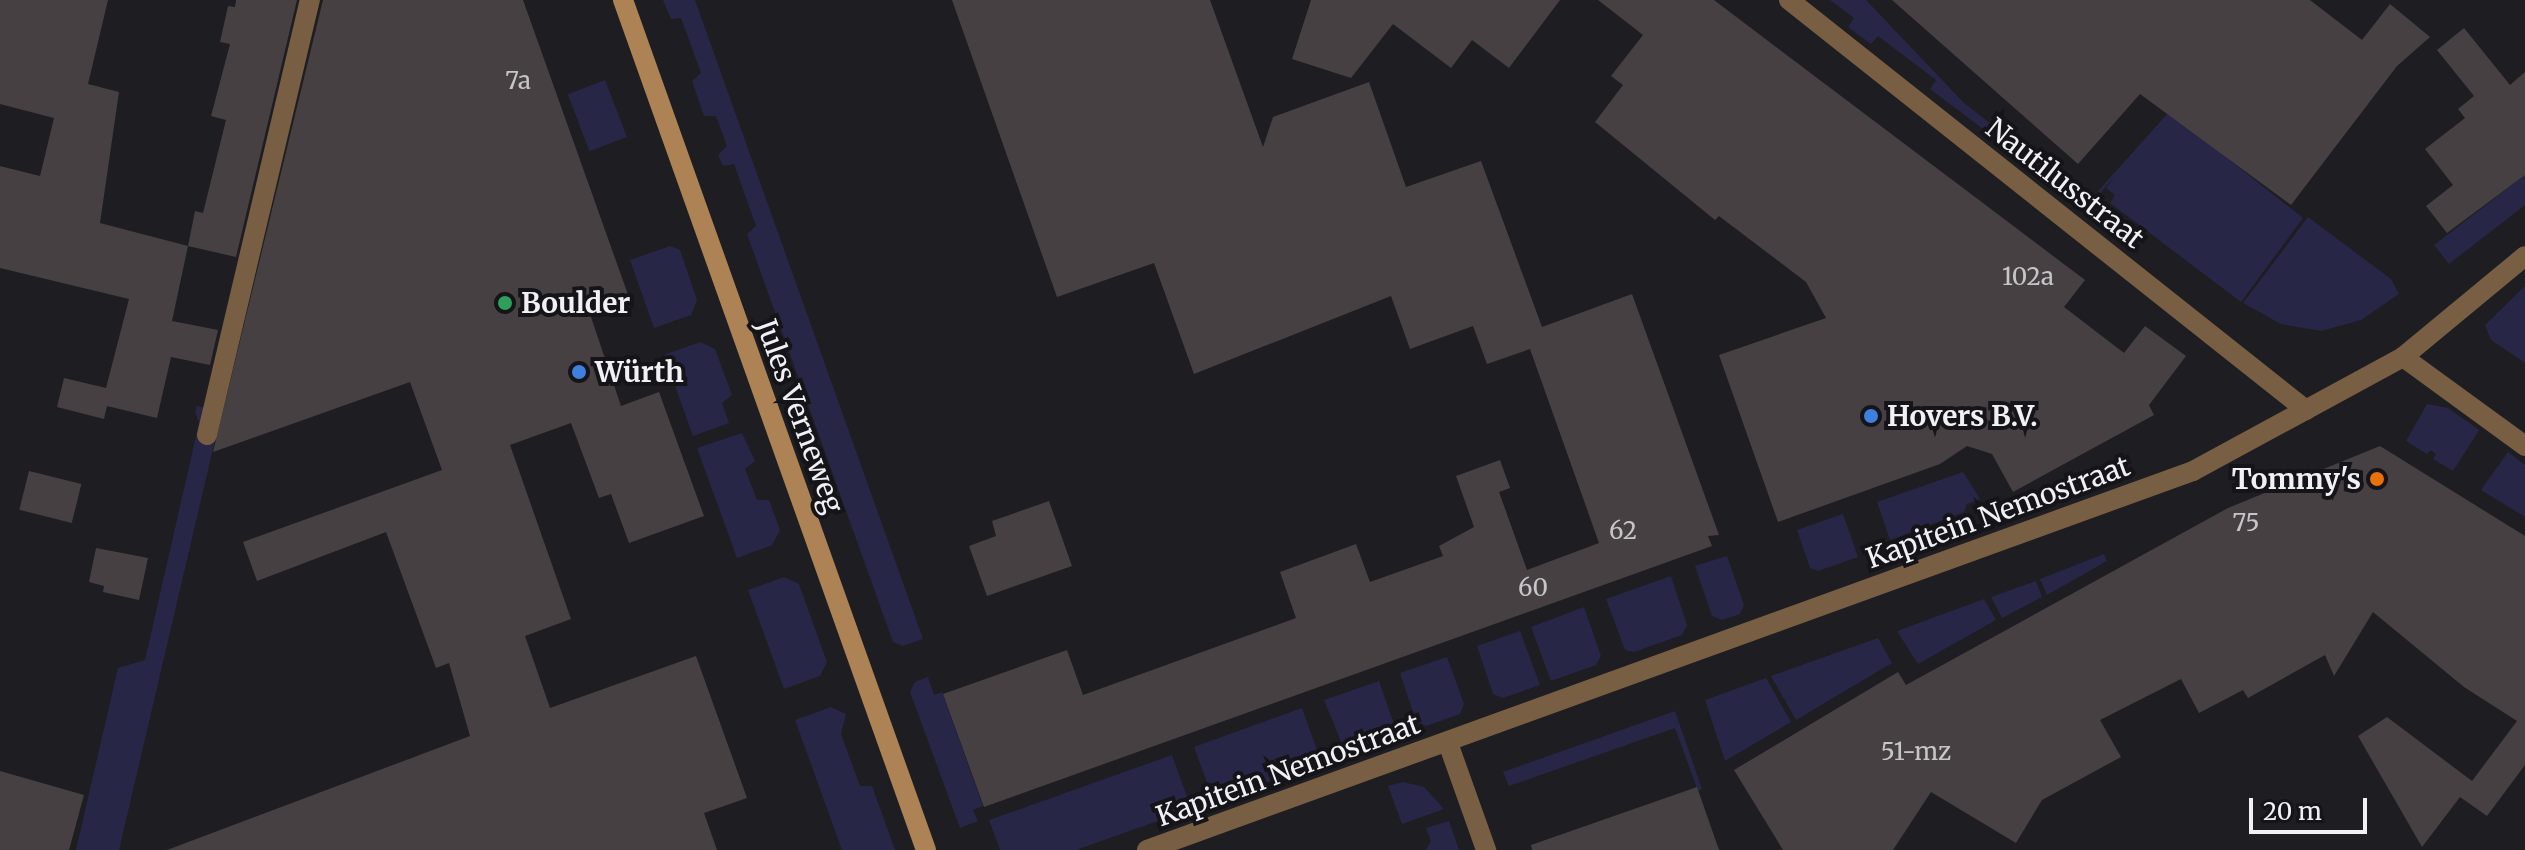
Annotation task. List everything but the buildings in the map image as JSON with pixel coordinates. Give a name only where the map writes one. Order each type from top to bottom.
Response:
[{"type":"street","points":[[207,435],[310,0]]},
{"type":"street","name":"Jules Verneweg","points":[[623,0],[926,850]]},
{"type":"street","name":"Nautilusstraat","points":[[1789,0],[2306,410]]},
{"type":"street","name":"Kapitein Nemostraat","points":[[1147,850],[2193,471],[2403,357],[2525,256]]},
{"type":"street","points":[[2403,357],[2525,446]]},
{"type":"street","name":"Kapitein Nemostraat","points":[[1448,743],[1486,850]]},
{"type":"shaded area","points":[[318,0],[119,850],[76,850],[118,668],[145,660],[199,423],[195,412],[197,406],[220,411]]},
{"type":"shaded area","points":[[663,0],[695,0],[923,639],[903,646],[893,642],[747,234],[756,226],[734,164],[723,166],[718,155],[727,146],[716,116],[704,116],[692,81],[701,73],[681,18],[671,19]]},
{"type":"shaded area","points":[[1830,0],[1866,0],[1964,103],[2090,200],[2169,112],[2303,218],[2241,302],[2110,203],[2115,195],[2106,188],[2117,174],[2095,199],[2136,230],[2129,239],[1930,89],[1936,80],[1878,36],[1871,44],[1848,27],[1854,18]]},
{"type":"shaded area","points":[[605,80],[627,137],[590,151],[568,94]]},
{"type":"shaded area","points":[[2525,175],[2525,205],[2449,264],[2434,245]]},
{"type":"shaded area","points":[[2308,217],[2391,279],[2399,294],[2361,320],[2321,331],[2281,324],[2243,303]]},
{"type":"shaded area","points":[[670,246],[680,250],[697,300],[691,315],[654,328],[630,260]]},
{"type":"shaded area","points":[[2525,286],[2525,363],[2491,340],[2485,325]]},
{"type":"shaded area","points":[[700,342],[715,349],[732,395],[722,403],[729,423],[693,436],[664,355]]},
{"type":"shaded area","points":[[2427,404],[2448,408],[2479,430],[2453,471],[2433,459],[2436,454],[2431,450],[2427,454],[2406,441]]},
{"type":"shaded area","points":[[742,433],[755,461],[745,469],[757,500],[769,500],[780,530],[772,545],[737,558],[697,448]]},
{"type":"shaded area","points":[[2508,452],[2525,465],[2525,517],[2481,490]]},
{"type":"shaded area","points":[[1963,472],[1980,499],[1967,504],[1964,512],[1890,540],[1877,502]]},
{"type":"shaded area","points":[[1843,514],[1858,557],[1818,571],[1810,568],[1797,530]]},
{"type":"shaded area","points":[[2104,554],[2107,561],[2047,595],[2040,579]]},
{"type":"shaded area","points":[[1727,556],[1744,605],[1740,614],[1722,620],[1712,616],[1695,566]]},
{"type":"shaded area","points":[[1671,576],[1687,625],[1682,635],[1634,652],[1625,650],[1606,599]]},
{"type":"shaded area","points":[[784,577],[799,584],[827,662],[820,676],[784,689],[748,590]]},
{"type":"shaded area","points":[[2036,581],[2042,597],[2002,618],[1991,597]]},
{"type":"shaded area","points":[[1984,599],[1996,620],[1918,664],[1897,631]]},
{"type":"shaded area","points":[[1584,607],[1601,656],[1596,665],[1551,681],[1531,627]]},
{"type":"shaded area","points":[[1520,631],[1540,685],[1503,698],[1493,694],[1477,646]]},
{"type":"shaded area","points":[[1878,638],[1892,663],[1796,720],[1771,676]]},
{"type":"shaded area","points":[[1447,657],[1464,704],[1460,714],[1426,726],[1416,721],[1400,673]]},
{"type":"shaded area","points":[[928,677],[934,695],[942,692],[983,806],[973,810],[978,821],[960,828],[910,692],[915,682]]},
{"type":"shaded area","points":[[1766,678],[1791,722],[1725,761],[1705,700]]},
{"type":"shaded area","points":[[1379,681],[1395,727],[1392,738],[1353,751],[1344,749],[1324,700]]},
{"type":"shaded area","points":[[831,707],[846,714],[841,734],[860,786],[872,786],[895,850],[842,850],[795,720]]},
{"type":"shaded area","points":[[1302,708],[1318,753],[1315,765],[1220,799],[1212,796],[1194,747]]},
{"type":"shaded area","points":[[1675,711],[1702,789],[1698,791],[1675,728],[1509,786],[1503,772]]},
{"type":"shaded area","points":[[1172,755],[1188,799],[1183,812],[1076,850],[1000,850],[989,820]]},
{"type":"shaded area","points":[[1403,782],[1424,787],[1444,809],[1402,824],[1388,786]]},
{"type":"shaded area","points":[[1449,821],[1459,850],[1426,850],[1431,841],[1426,828]]},
{"type":"place","name":"Boulder","points":[[505,303]]},
{"type":"place","name":"Würth","points":[[579,372]]},
{"type":"place","name":"Hovers B.V.","points":[[1871,416]]},
{"type":"place","name":"Tommy's","points":[[2377,479]]}]
